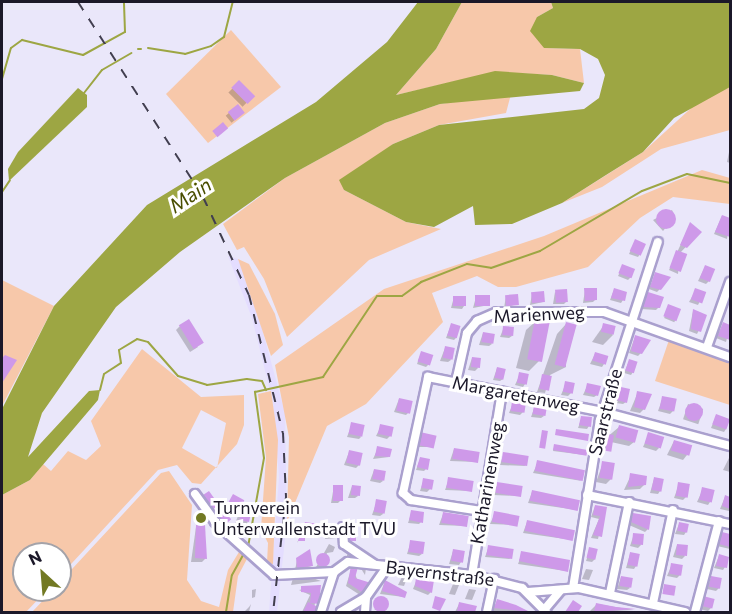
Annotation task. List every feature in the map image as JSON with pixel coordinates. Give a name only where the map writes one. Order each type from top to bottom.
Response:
[{"type":"street","name":"Saarstraße","points":[[573,588],[587,495],[603,412],[630,318],[658,242]]},
{"type":"street","points":[[707,347],[730,282]]},
{"type":"street","name":"Marienweg","points":[[456,382],[467,333],[487,315],[579,311],[630,318],[730,357]]},
{"type":"street","name":"Margaretenweg","points":[[480,512],[411,500],[403,493],[428,377],[603,412],[730,446]]},
{"type":"street","name":"Katharinenweg","points":[[472,574],[480,512],[502,391]]},
{"type":"street","points":[[195,494],[215,522],[251,551],[274,574],[334,572],[321,612]]},
{"type":"street","points":[[587,495],[673,510],[730,524]]},
{"type":"street","points":[[610,593],[629,502]]},
{"type":"street","points":[[653,603],[673,510]]},
{"type":"street","points":[[695,612],[719,521]]},
{"type":"street","points":[[343,527],[344,544],[375,565]]},
{"type":"street","name":"Bayernstraße","points":[[334,572],[348,562],[472,574],[494,579],[528,592],[545,611]]},
{"type":"street","points":[[341,612],[366,597],[388,566]]},
{"type":"street","points":[[488,612],[494,579]]},
{"type":"street","points":[[528,592],[573,588],[610,593],[685,612]]},
{"type":"street","points":[[545,611],[561,590]]},
{"type":"street","points":[[365,612],[366,597]]},
{"type":"shaded area","points":[[462,2],[551,2],[553,8],[537,17],[544,48],[580,49],[584,83],[552,75],[495,72],[396,95],[436,49]]},
{"type":"shaded area","points":[[231,30],[281,87],[208,143],[166,94]]},
{"type":"shaded area","points":[[730,87],[730,130],[661,149],[602,187],[562,203],[643,152],[700,100]]},
{"type":"shaded area","points":[[511,94],[506,113],[439,125],[393,144],[344,190],[406,222],[441,229],[369,260],[287,337],[264,279],[244,247],[237,250],[223,224],[285,178],[385,123],[440,104]]},
{"type":"shaded area","points":[[702,170],[730,178],[730,204],[673,197],[640,218],[588,267],[516,287],[498,287],[477,276],[432,293],[443,322],[366,404],[327,426],[287,522],[289,437],[275,365],[384,289],[544,236]]},
{"type":"shaded area","points":[[228,256],[238,259],[252,292],[285,413],[287,522],[277,612],[269,612],[279,477],[273,403],[252,318]]},
{"type":"shaded area","points":[[238,259],[249,264],[275,314],[283,345],[271,356]]},
{"type":"shaded area","points":[[2,280],[54,306],[2,406]]},
{"type":"shaded area","points":[[670,337],[730,362],[730,405],[655,381]]},
{"type":"shaded area","points":[[142,349],[201,397],[244,395],[244,425],[237,444],[217,466],[226,423],[201,410],[182,448],[216,467],[201,484],[192,483],[177,465],[158,470],[72,563],[72,542],[12,542],[12,602],[36,602],[26,612],[2,612],[2,495],[30,480],[43,464],[51,471],[68,451],[86,460],[101,446],[91,421]]},
{"type":"shaded area","points":[[271,391],[278,440],[273,564],[267,563],[268,543],[261,529],[266,457],[258,394]]},
{"type":"shaded area","points":[[169,471],[192,505],[187,580],[201,601],[219,607],[228,570],[239,552],[248,557],[238,576],[233,612],[32,612],[42,602],[72,602],[72,569],[161,473]]},
{"type":"water","name":"Main","points":[[418,2],[462,2],[436,49],[396,95],[495,71],[552,75],[584,83],[580,91],[440,104],[385,123],[285,178],[180,252],[116,307],[42,413],[28,457],[89,391],[100,390],[98,400],[30,480],[2,495],[2,409],[54,306],[147,205],[316,102],[387,42]]},
{"type":"water","points":[[551,2],[730,2],[730,87],[674,118],[643,152],[562,203],[512,224],[475,225],[473,206],[434,227],[406,222],[344,190],[339,180],[393,144],[439,125],[584,109],[599,98],[605,75],[598,59],[580,49],[544,48],[530,31],[537,17],[553,8]]},
{"type":"water","points":[[78,88],[87,95],[87,107],[9,181],[8,169],[18,152]]},
{"type":"building","points":[[239,80],[255,96],[247,104],[231,88]]},
{"type":"building","points":[[238,104],[245,113],[235,121],[228,112]]},
{"type":"building","points":[[223,122],[228,128],[217,137],[212,131]]},
{"type":"building","points":[[666,209],[673,212],[676,219],[673,226],[666,229],[659,226],[656,219],[659,212]]},
{"type":"building","points":[[722,215],[730,218],[730,237],[715,232]]},
{"type":"building","points":[[690,222],[702,232],[687,248],[680,245]]},
{"type":"building","points":[[635,239],[646,244],[641,256],[630,251]]},
{"type":"building","points":[[676,250],[687,254],[681,272],[670,268]]},
{"type":"building","points":[[622,264],[635,269],[631,278],[618,273]]},
{"type":"building","points":[[705,265],[715,269],[710,282],[700,278]]},
{"type":"building","points":[[655,272],[671,277],[661,290],[650,287]]},
{"type":"building","points":[[584,288],[597,288],[597,300],[585,301]]},
{"type":"building","points":[[614,288],[627,292],[625,301],[611,298]]},
{"type":"building","points":[[695,288],[706,292],[702,303],[691,299]]},
{"type":"building","points":[[567,289],[568,302],[556,303],[555,290]]},
{"type":"building","points":[[544,291],[545,302],[532,303],[531,292]]},
{"type":"building","points":[[648,292],[664,297],[660,308],[643,307]]},
{"type":"building","points":[[518,294],[519,305],[506,306],[505,295]]},
{"type":"building","points":[[475,295],[490,295],[490,306],[475,306]]},
{"type":"building","points":[[453,296],[466,296],[466,306],[453,306]]},
{"type":"building","points":[[668,304],[681,309],[676,321],[663,316]]},
{"type":"building","points":[[693,309],[707,315],[701,332],[691,329]]},
{"type":"building","points":[[189,319],[204,343],[194,349],[179,325]]},
{"type":"building","points":[[535,319],[550,322],[542,362],[527,359]]},
{"type":"building","points":[[566,322],[577,325],[565,367],[555,365]]},
{"type":"building","points":[[723,322],[730,325],[730,340],[718,336]]},
{"type":"building","points":[[451,323],[461,326],[457,338],[447,335]]},
{"type":"building","points":[[603,323],[616,326],[614,335],[601,332]]},
{"type":"building","points":[[503,326],[514,327],[513,336],[502,335]]},
{"type":"building","points":[[483,332],[495,334],[493,344],[481,342]]},
{"type":"building","points":[[635,335],[651,340],[642,354],[631,351]]},
{"type":"building","points":[[445,346],[455,348],[453,360],[443,358]]},
{"type":"building","points":[[421,351],[433,355],[430,365],[418,361]]},
{"type":"building","points":[[595,352],[608,356],[606,365],[592,361]]},
{"type":"building","points":[[5,355],[17,360],[2,383],[2,358]]},
{"type":"building","points":[[472,357],[481,358],[480,368],[471,367]]},
{"type":"building","points":[[629,359],[638,362],[634,373],[625,370]]},
{"type":"building","points":[[497,367],[506,369],[503,380],[495,378]]},
{"type":"building","points":[[519,372],[529,374],[527,385],[517,383]]},
{"type":"building","points":[[542,374],[552,376],[549,391],[539,389]]},
{"type":"building","points":[[565,381],[575,383],[573,394],[563,392]]},
{"type":"building","points":[[587,383],[601,386],[598,396],[585,392]]},
{"type":"building","points":[[621,387],[630,389],[627,403],[617,400]]},
{"type":"building","points":[[637,391],[652,394],[645,410],[634,407]]},
{"type":"building","points":[[662,396],[677,399],[674,412],[660,409]]},
{"type":"building","points":[[399,398],[413,401],[410,414],[396,411]]},
{"type":"building","points":[[512,401],[526,403],[524,413],[511,411]]},
{"type":"building","points":[[694,403],[702,408],[703,412],[698,420],[694,421],[686,416],[685,412],[690,404]]},
{"type":"building","points":[[534,405],[547,407],[545,416],[533,414]]},
{"type":"building","points":[[716,414],[730,419],[726,429],[712,424]]},
{"type":"building","points":[[581,416],[592,417],[591,427],[579,425]]},
{"type":"building","points":[[351,422],[365,425],[362,437],[349,434]]},
{"type":"building","points":[[380,424],[394,427],[392,437],[378,434]]},
{"type":"building","points":[[619,425],[638,430],[635,443],[616,438]]},
{"type":"building","points":[[556,429],[589,434],[588,441],[555,435]]},
{"type":"building","points":[[542,430],[548,431],[545,449],[539,448]]},
{"type":"building","points":[[420,432],[437,436],[434,448],[417,445]]},
{"type":"building","points":[[648,432],[664,437],[661,448],[644,443]]},
{"type":"building","points":[[608,434],[614,435],[611,452],[605,451]]},
{"type":"building","points":[[674,440],[692,445],[689,456],[671,451]]},
{"type":"building","points":[[554,444],[587,450],[586,456],[553,450]]},
{"type":"building","points":[[377,446],[392,449],[390,457],[375,456]]},
{"type":"building","points":[[454,448],[480,452],[478,463],[452,459]]},
{"type":"building","points":[[349,450],[363,453],[360,466],[346,463]]},
{"type":"building","points":[[503,452],[529,456],[527,466],[501,462]]},
{"type":"building","points":[[420,457],[430,459],[428,470],[417,467]]},
{"type":"building","points":[[537,460],[585,470],[583,481],[535,471]]},
{"type":"building","points":[[602,461],[615,463],[612,480],[599,478]]},
{"type":"building","points":[[374,469],[386,471],[384,481],[372,479]]},
{"type":"building","points":[[630,473],[647,476],[646,485],[628,487]]},
{"type":"building","points":[[448,477],[474,481],[472,492],[446,488]]},
{"type":"building","points":[[654,477],[664,479],[661,492],[652,490]]},
{"type":"building","points":[[423,478],[434,480],[432,490],[421,488]]},
{"type":"building","points":[[497,482],[523,486],[521,497],[495,493]]},
{"type":"building","points":[[678,482],[690,484],[688,498],[676,496]]},
{"type":"building","points":[[333,485],[343,485],[343,501],[333,501]]},
{"type":"building","points":[[352,485],[361,486],[360,496],[351,495]]},
{"type":"building","points":[[702,487],[715,490],[712,503],[699,500]]},
{"type":"building","points":[[532,490],[580,500],[578,511],[530,501]]},
{"type":"building","points":[[209,491],[219,505],[212,510],[203,495]]},
{"type":"building","points":[[233,494],[244,500],[239,511],[227,504]]},
{"type":"building","points":[[725,495],[730,497],[730,509],[722,506]]},
{"type":"building","points":[[376,499],[387,501],[385,514],[374,512]]},
{"type":"building","points":[[595,505],[607,507],[602,537],[593,535],[600,516],[593,515]]},
{"type":"building","points":[[245,507],[252,509],[249,522],[239,520]]},
{"type":"building","points":[[411,510],[424,512],[423,523],[409,520]]},
{"type":"building","points":[[224,511],[231,519],[224,525],[217,517]]},
{"type":"building","points":[[494,511],[520,516],[517,527],[492,522]]},
{"type":"building","points":[[443,512],[469,516],[467,527],[441,523]]},
{"type":"building","points":[[633,513],[651,516],[649,530],[631,522]]},
{"type":"building","points":[[237,520],[250,526],[246,534],[233,528]]},
{"type":"building","points":[[527,520],[575,530],[573,541],[525,531]]},
{"type":"building","points":[[305,522],[319,524],[318,532],[305,530],[305,541],[298,541]]},
{"type":"building","points":[[679,522],[689,524],[687,533],[677,531]]},
{"type":"building","points":[[196,525],[205,525],[207,559],[195,558]]},
{"type":"building","points":[[327,526],[340,526],[340,537],[327,537]]},
{"type":"building","points":[[346,528],[356,528],[356,541],[346,541]]},
{"type":"building","points":[[722,532],[730,534],[730,547],[719,544]]},
{"type":"building","points":[[633,533],[644,534],[643,545],[632,544]]},
{"type":"building","points":[[410,540],[425,542],[423,554],[408,552]]},
{"type":"building","points":[[677,544],[688,545],[687,556],[676,555]]},
{"type":"building","points":[[488,545],[514,549],[512,559],[486,555]]},
{"type":"building","points":[[589,547],[598,549],[595,560],[587,558]]},
{"type":"building","points":[[310,549],[313,566],[297,568],[296,558]]},
{"type":"building","points":[[453,549],[465,551],[463,563],[451,561]]},
{"type":"building","points":[[521,551],[570,560],[568,572],[519,561]]},
{"type":"building","points":[[630,552],[640,554],[637,567],[628,565]]},
{"type":"building","points":[[323,553],[328,555],[330,560],[328,565],[323,567],[318,565],[316,560],[318,555]]},
{"type":"building","points":[[719,554],[729,557],[727,568],[716,566]]},
{"type":"building","points":[[671,563],[683,565],[681,576],[669,574]]},
{"type":"building","points":[[351,565],[358,567],[355,578],[371,583],[363,593],[348,583]]},
{"type":"building","points":[[621,576],[633,578],[631,588],[619,586]]},
{"type":"building","points":[[711,576],[722,578],[720,589],[709,587]]},
{"type":"building","points":[[416,577],[434,580],[432,593],[415,586]]},
{"type":"building","points":[[385,580],[407,592],[405,598],[382,591]]},
{"type":"building","points":[[664,584],[676,586],[674,596],[662,594]]},
{"type":"building","points":[[321,585],[319,604],[310,603],[311,593],[301,592],[301,586]]},
{"type":"building","points":[[381,596],[387,598],[389,604],[387,610],[381,612],[375,610],[373,604],[375,598]]},
{"type":"building","points":[[435,596],[446,599],[440,611],[432,608]]},
{"type":"building","points":[[703,596],[715,599],[712,609],[701,606]]},
{"type":"building","points":[[497,599],[516,605],[530,612],[494,608]]},
{"type":"building","points":[[573,600],[582,606],[578,612],[565,612]]},
{"type":"building","points":[[308,602],[318,607],[315,612],[303,612]]},
{"type":"building","points":[[459,602],[477,606],[475,612],[457,612]]},
{"type":"building","points":[[596,603],[616,607],[636,609],[594,612]]},
{"type":"waterway","points":[[2,79],[11,48],[22,40],[83,55],[125,32],[124,2]]},
{"type":"waterway","points":[[148,48],[185,54],[211,46],[224,37],[233,2]]},
{"type":"waterway","points":[[84,93],[102,70],[132,53]]},
{"type":"waterway","points":[[248,547],[264,458],[255,392],[323,377],[377,296],[402,296],[421,282],[467,264],[491,268],[540,251],[642,191],[687,174],[730,183]]},
{"type":"waterway","points":[[2,192],[10,180]]},
{"type":"waterway","points":[[100,390],[104,374],[121,363],[119,350],[137,339],[148,342],[178,376],[207,385],[247,379],[262,381],[266,390]]},
{"type":"waterway","points":[[226,612],[232,575],[245,552]]},
{"type":"railway","points":[[78,2],[203,197],[249,295],[283,433],[286,497],[273,612]]},
{"type":"place","name":"Turnverein Unterwallenstadt TVU","points":[[201,518]]}]
